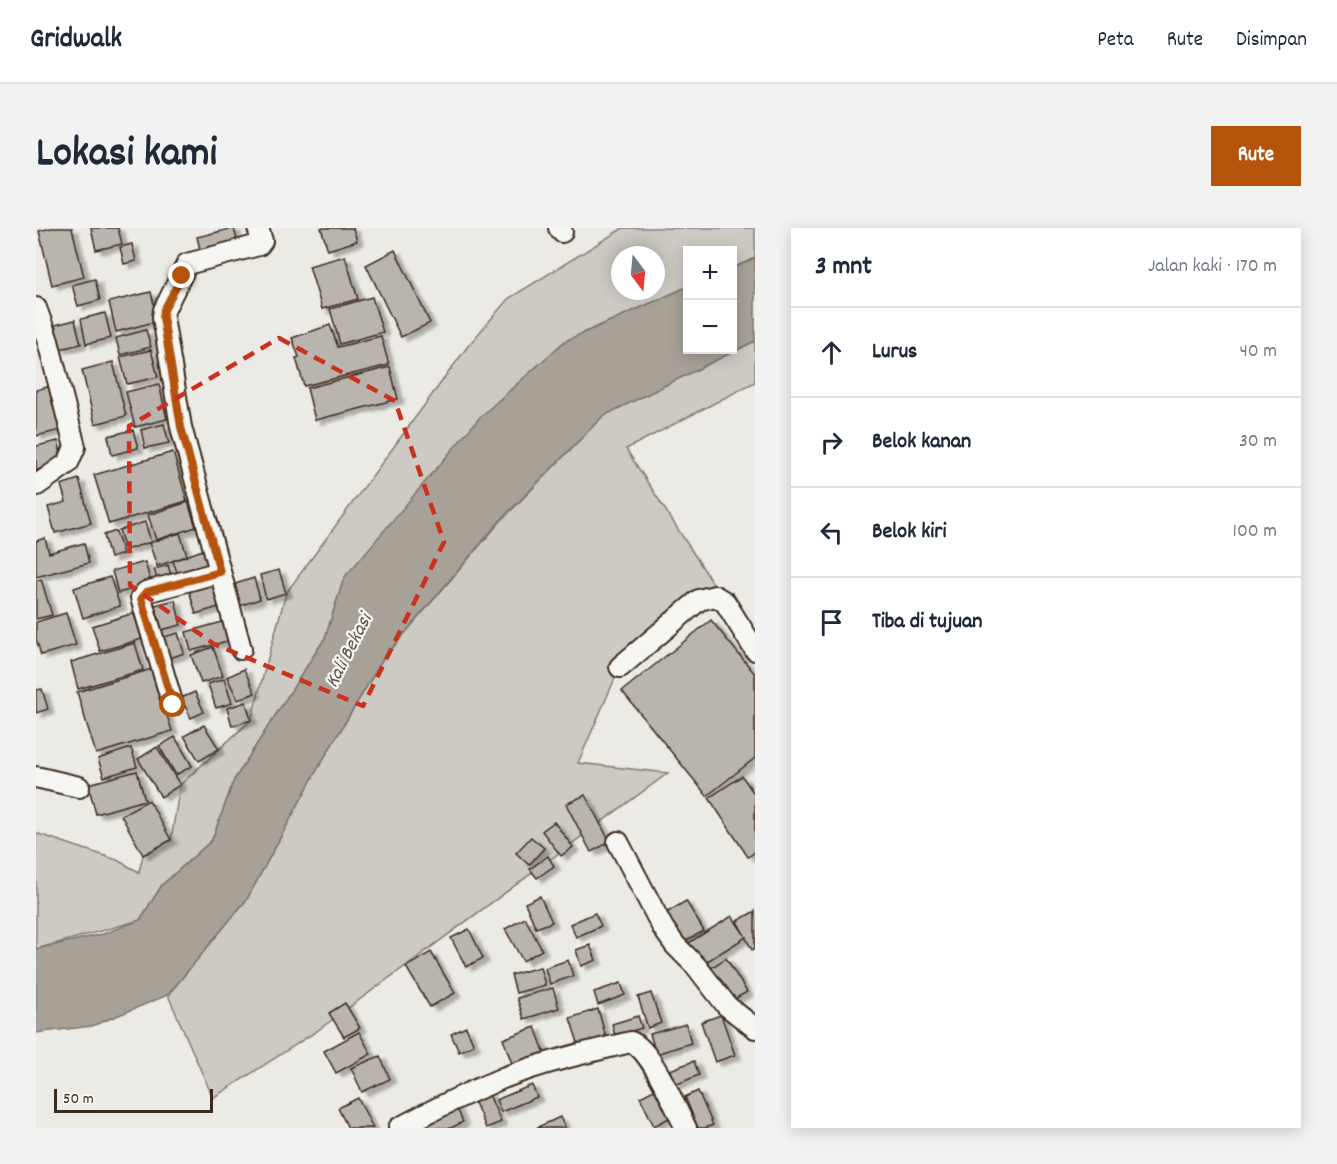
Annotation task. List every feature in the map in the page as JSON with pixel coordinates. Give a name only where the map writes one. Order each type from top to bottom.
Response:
[{"type":"street","points":[[241,649],[181,427],[163,317],[164,310],[187,264],[259,245],[261,241],[258,228]]},
{"type":"street","points":[[36,308],[48,341],[75,447],[68,464],[37,485]]},
{"type":"street","points":[[173,705],[141,598],[146,592],[220,572]]},
{"type":"street","points":[[620,667],[699,600],[715,596],[725,602],[755,650]]},
{"type":"street","points":[[36,777],[79,786]]},
{"type":"street","points":[[618,842],[663,928],[675,945],[696,966],[727,1006],[755,1028]]},
{"type":"street","points":[[399,1128],[437,1107],[504,1078],[568,1057],[631,1042],[642,1050],[657,1071],[686,1128]]},
{"type":"highlighted area","points":[[279,338],[395,401],[444,542],[363,706],[214,644],[130,585],[129,426]]},
{"type":"shaded area","points":[[623,228],[755,228],[755,258],[737,266],[737,246],[683,246],[683,289],[665,297],[665,246],[611,246],[611,300],[658,300],[566,341],[344,578],[325,638],[234,780],[212,840],[162,885],[140,920],[36,949],[36,833],[117,860],[139,872],[143,855],[171,840],[180,785],[251,720],[286,593],[468,346],[508,299]]},
{"type":"shaded area","points":[[755,341],[755,382],[626,449],[725,602],[715,596],[620,667],[578,763],[668,773],[317,1031],[213,1098],[168,995],[247,899],[318,768],[383,659],[500,522],[603,416],[729,354],[737,354],[737,350]]},
{"type":"water","points":[[755,258],[755,341],[737,350],[737,300],[737,266]]},
{"type":"water","name":"Kali Bekasi","points":[[683,289],[683,354],[729,354],[603,416],[499,522],[383,659],[318,768],[247,899],[168,995],[92,1026],[36,1033],[36,949],[103,934],[140,920],[162,885],[212,840],[234,780],[325,638],[344,578],[480,417],[565,341],[658,300],[665,300],[665,297]]},
{"type":"building","points":[[51,228],[72,228],[84,277],[52,285],[39,231]]},
{"type":"building","points":[[91,228],[118,228],[122,244],[96,250]]},
{"type":"building","points":[[234,228],[239,248],[202,257],[197,237]]},
{"type":"building","points":[[321,228],[353,228],[357,241],[328,250]]},
{"type":"building","points":[[132,244],[136,261],[124,264],[120,247]]},
{"type":"building","points":[[395,250],[430,323],[401,337],[366,265]]},
{"type":"building","points":[[345,256],[358,299],[322,309],[309,266]]},
{"type":"building","points":[[95,279],[100,300],[78,306],[72,285]]},
{"type":"building","points":[[151,292],[158,321],[116,332],[109,302]]},
{"type":"building","points":[[372,297],[383,332],[340,344],[330,309]]},
{"type":"building","points":[[105,313],[111,338],[86,344],[81,319]]},
{"type":"building","points":[[75,320],[81,344],[60,349],[55,325]]},
{"type":"building","points":[[330,325],[338,347],[381,336],[389,365],[304,386],[296,358],[299,357],[292,338]]},
{"type":"building","points":[[146,330],[151,347],[120,355],[116,338]]},
{"type":"building","points":[[151,350],[158,377],[127,384],[120,357]]},
{"type":"building","points":[[113,362],[126,416],[95,424],[82,370]]},
{"type":"building","points":[[390,367],[398,399],[315,420],[307,388]]},
{"type":"building","points":[[159,384],[167,419],[135,427],[126,392]]},
{"type":"building","points":[[51,386],[61,430],[36,436],[36,390]]},
{"type":"building","points":[[164,424],[169,443],[145,448],[141,430]]},
{"type":"building","points":[[133,430],[138,448],[112,455],[108,436]]},
{"type":"building","points":[[58,441],[63,463],[36,470],[36,446]]},
{"type":"building","points":[[173,452],[187,501],[109,524],[94,475]]},
{"type":"building","points":[[79,479],[91,523],[55,533],[48,507],[66,502],[61,485]]},
{"type":"building","points":[[188,502],[196,527],[156,540],[148,515]]},
{"type":"building","points":[[145,522],[151,542],[125,550],[119,530]]},
{"type":"building","points":[[116,531],[123,554],[110,558],[104,535]]},
{"type":"building","points":[[180,533],[187,556],[157,566],[149,543]]},
{"type":"building","points":[[45,538],[49,553],[84,543],[89,563],[36,577],[36,541]]},
{"type":"building","points":[[208,548],[216,569],[180,581],[173,561]]},
{"type":"building","points":[[145,562],[151,584],[118,593],[112,571]]},
{"type":"building","points":[[168,565],[173,583],[159,587],[154,569]]},
{"type":"building","points":[[279,570],[286,593],[266,599],[260,575]]},
{"type":"building","points":[[110,577],[120,606],[83,618],[74,588]]},
{"type":"building","points":[[217,578],[225,605],[196,614],[188,587]]},
{"type":"building","points":[[254,578],[260,599],[239,606],[232,585]]},
{"type":"building","points":[[41,579],[52,615],[36,619],[36,580]]},
{"type":"building","points":[[175,600],[181,625],[157,631],[151,606]]},
{"type":"building","points":[[66,613],[76,645],[41,655],[36,639],[36,622]]},
{"type":"building","points":[[134,613],[142,639],[100,651],[92,626]]},
{"type":"building","points":[[711,620],[755,674],[755,758],[707,796],[622,691]]},
{"type":"building","points":[[226,621],[231,640],[191,651],[186,632]]},
{"type":"building","points":[[178,633],[184,653],[167,659],[160,638]]},
{"type":"building","points":[[135,643],[143,670],[78,689],[71,662]]},
{"type":"building","points":[[213,647],[223,676],[201,683],[191,655]]},
{"type":"building","points":[[152,669],[172,731],[96,754],[77,692]]},
{"type":"building","points":[[244,669],[255,693],[238,700],[227,677]]},
{"type":"building","points":[[224,679],[232,703],[216,708],[208,684]]},
{"type":"building","points":[[42,689],[48,709],[36,713],[36,690]]},
{"type":"building","points":[[195,692],[204,712],[191,718],[181,698]]},
{"type":"building","points":[[246,702],[251,720],[232,726],[227,708]]},
{"type":"building","points":[[204,725],[219,749],[199,761],[184,736]]},
{"type":"building","points":[[175,737],[192,766],[176,775],[159,746]]},
{"type":"building","points":[[157,747],[180,785],[161,797],[138,759]]},
{"type":"building","points":[[131,748],[137,767],[104,777],[98,759]]},
{"type":"building","points":[[137,771],[145,800],[96,814],[88,784]]},
{"type":"building","points":[[742,776],[755,795],[755,852],[748,857],[709,798]]},
{"type":"building","points":[[585,795],[610,842],[591,852],[566,804]]},
{"type":"building","points":[[149,800],[171,840],[143,855],[121,815]]},
{"type":"building","points":[[554,822],[573,847],[561,856],[542,831]]},
{"type":"building","points":[[531,837],[544,848],[529,865],[516,853]]},
{"type":"building","points":[[548,856],[554,866],[537,878],[530,869]]},
{"type":"building","points":[[540,896],[552,922],[536,928],[525,903]]},
{"type":"building","points":[[686,901],[704,931],[678,945],[661,916]]},
{"type":"building","points":[[755,911],[755,948],[752,950],[737,921]]},
{"type":"building","points":[[595,913],[601,926],[576,937],[570,924]]},
{"type":"building","points":[[732,916],[746,937],[698,967],[685,945]]},
{"type":"building","points":[[525,918],[542,950],[523,961],[505,929]]},
{"type":"building","points":[[469,929],[483,958],[466,967],[451,938]]},
{"type":"building","points":[[590,945],[596,960],[581,966],[576,950]]},
{"type":"building","points":[[431,952],[455,993],[430,1007],[406,967]]},
{"type":"building","points":[[726,958],[747,992],[729,1002],[709,969]]},
{"type":"building","points":[[568,960],[573,976],[550,984],[545,968]]},
{"type":"building","points":[[540,967],[545,985],[516,993],[511,975]]},
{"type":"building","points":[[621,983],[625,995],[598,1005],[594,992]]},
{"type":"building","points":[[553,988],[559,1008],[524,1019],[517,998]]},
{"type":"building","points":[[651,993],[661,1023],[648,1028],[638,997]]},
{"type":"building","points":[[345,1003],[360,1028],[344,1037],[329,1013]]},
{"type":"building","points":[[598,1009],[607,1041],[580,1049],[570,1018]]},
{"type":"building","points":[[721,1015],[735,1055],[715,1062],[701,1022]]},
{"type":"building","points":[[638,1016],[642,1028],[615,1036],[612,1024]]},
{"type":"building","points":[[686,1024],[691,1043],[656,1054],[650,1034]]},
{"type":"building","points":[[466,1027],[474,1045],[459,1052],[451,1034]]},
{"type":"building","points":[[535,1027],[545,1054],[513,1066],[503,1039]]},
{"type":"building","points":[[359,1032],[371,1054],[336,1073],[324,1051]]},
{"type":"building","points":[[380,1056],[390,1079],[362,1092],[351,1068]]},
{"type":"building","points":[[694,1061],[699,1075],[675,1085],[670,1070]]},
{"type":"building","points":[[532,1085],[537,1097],[501,1112],[496,1100]]},
{"type":"building","points":[[660,1087],[675,1115],[654,1126],[640,1097]]},
{"type":"building","points":[[698,1091],[713,1125],[705,1128],[698,1128],[685,1097]]},
{"type":"building","points":[[488,1092],[501,1122],[486,1128],[473,1098]]},
{"type":"building","points":[[358,1098],[373,1128],[348,1128],[338,1108]]},
{"type":"building","points":[[455,1104],[463,1122],[451,1128],[422,1128],[419,1122]]},
{"type":"building","points":[[560,1117],[565,1128],[536,1128]]},
{"type":"route","points":[[173,705],[141,598],[146,592],[220,572],[181,427],[163,317],[164,310],[182,276]]}]
